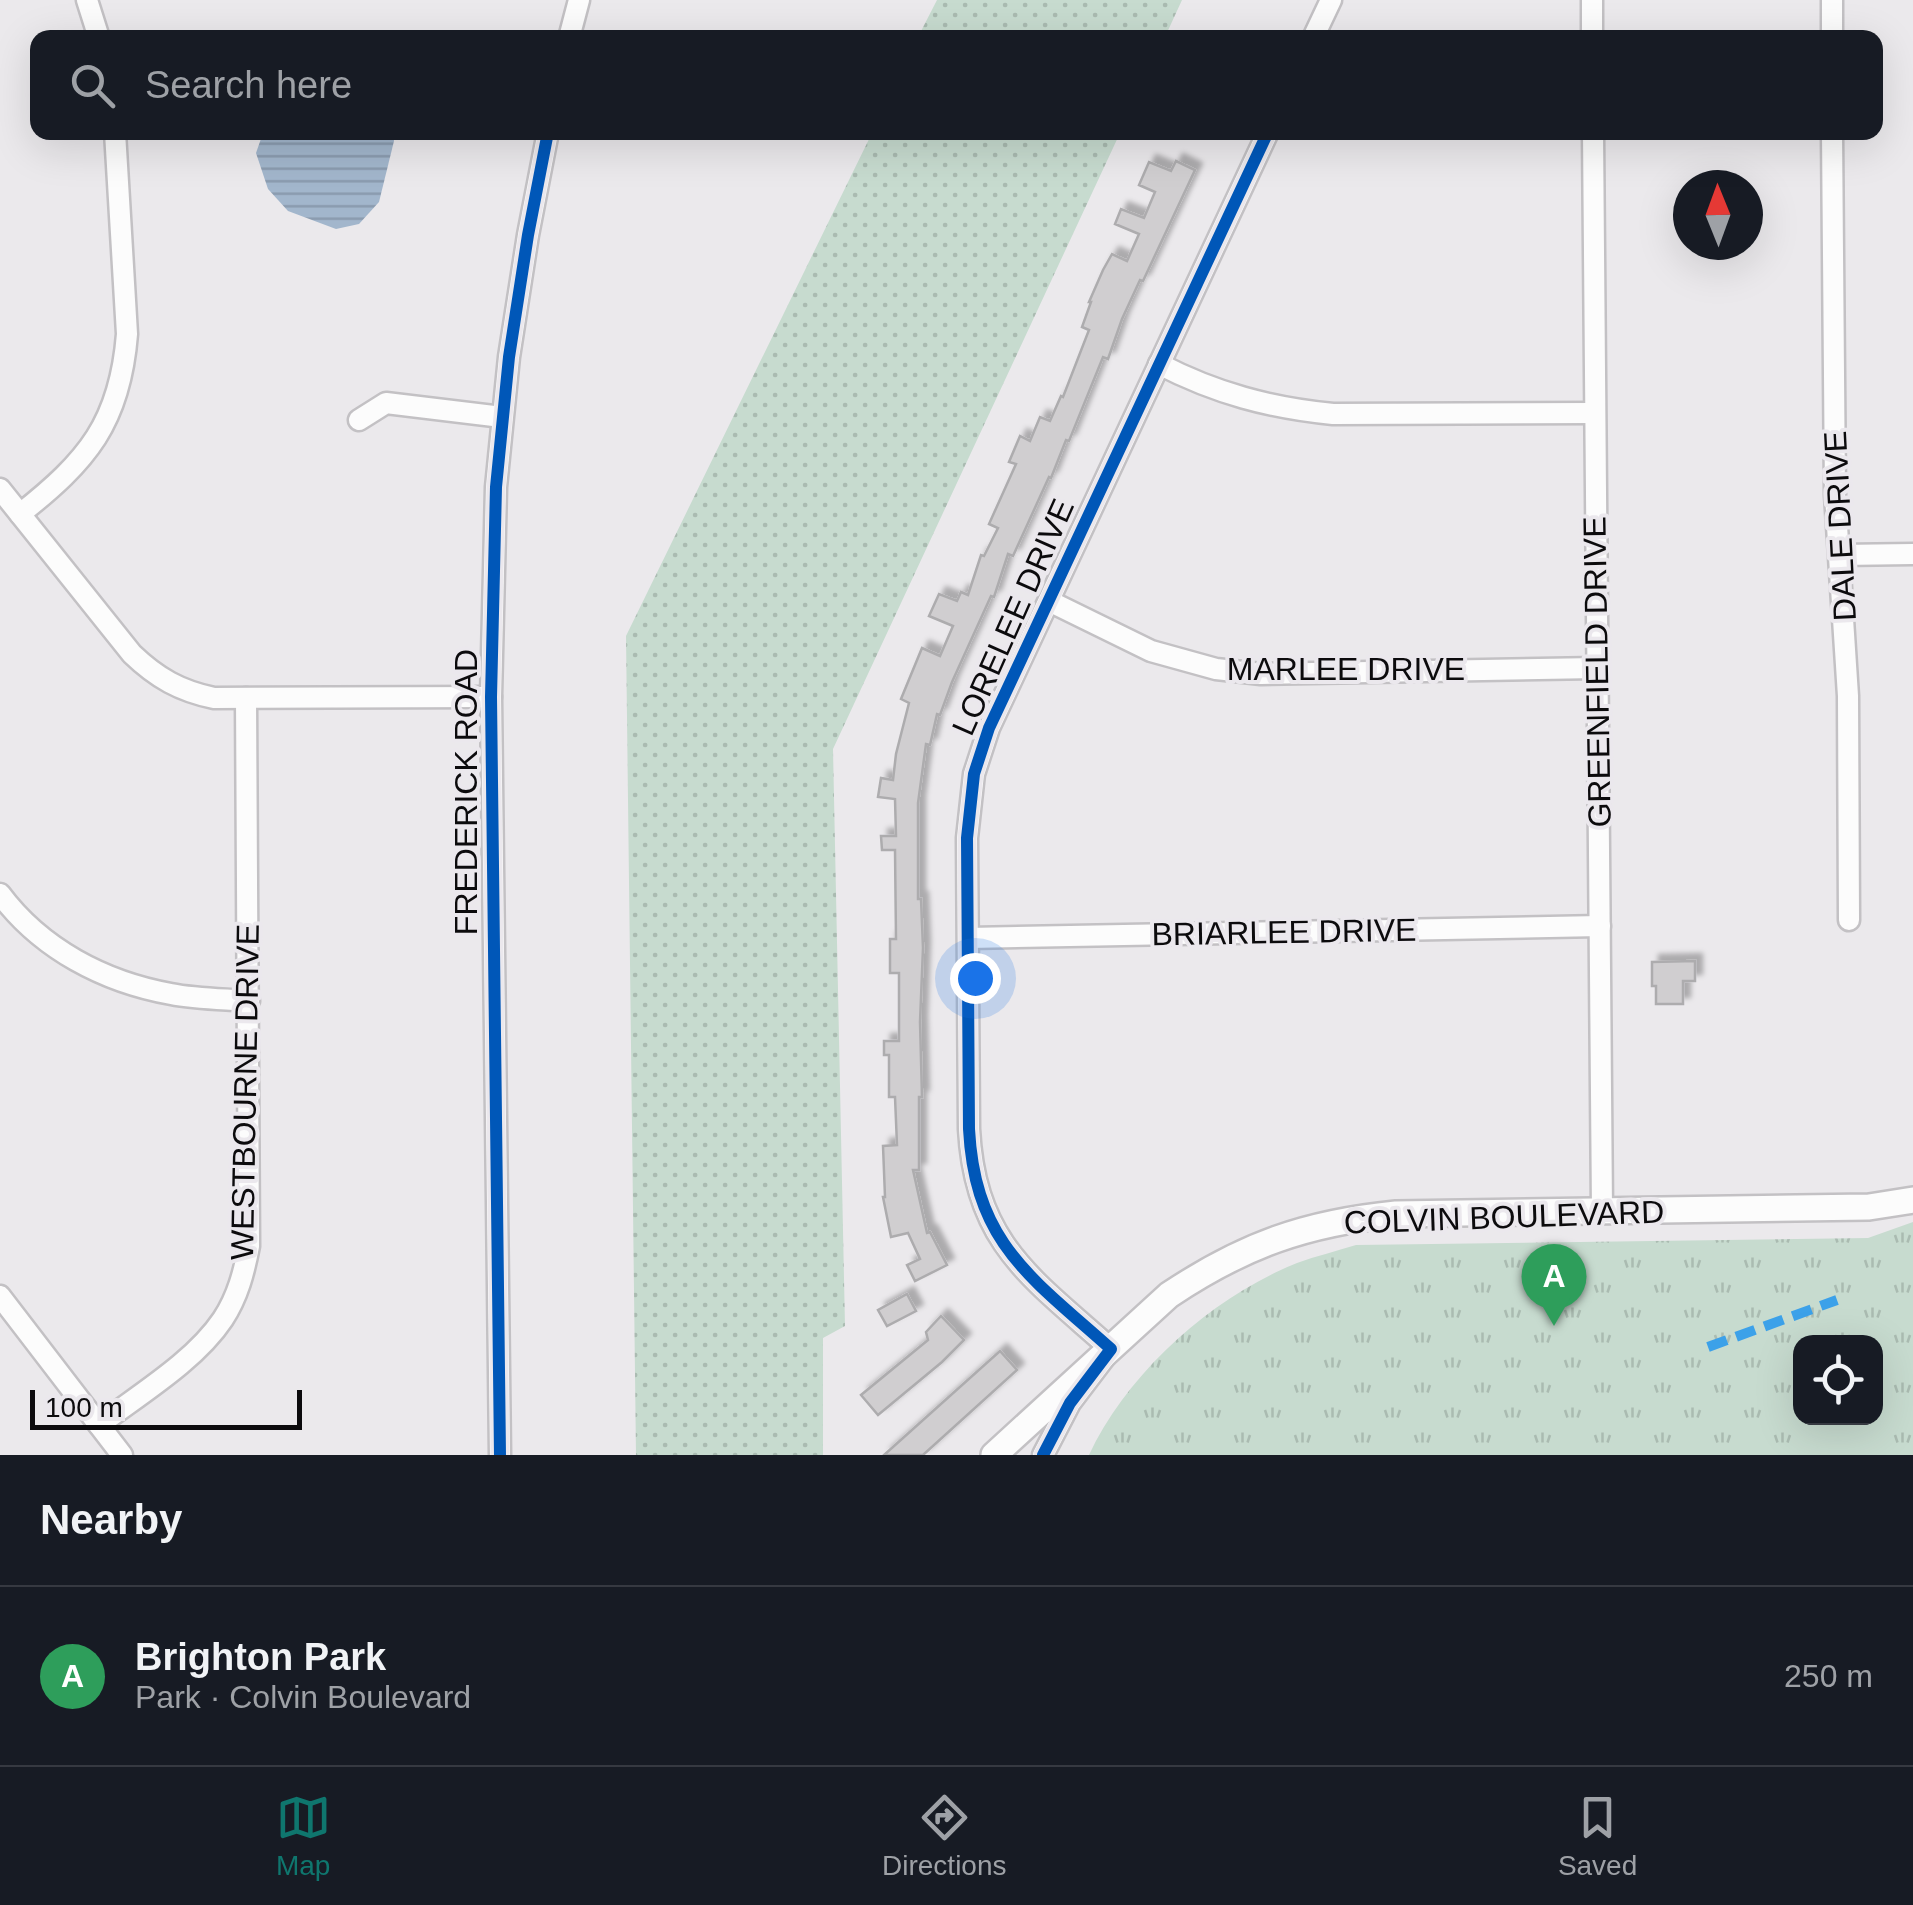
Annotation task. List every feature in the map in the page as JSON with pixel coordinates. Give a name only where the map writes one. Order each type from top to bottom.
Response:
[{"type":"street","points":[[87,0],[96,30]]},
{"type":"street","points":[[571,30],[579,0]]},
{"type":"street","points":[[1317,30],[1330,0]]},
{"type":"street","points":[[1592,0],[1592,30]]},
{"type":"street","points":[[1832,0],[1832,30]]},
{"type":"street","points":[[20,514],[81,460],[97,438],[119,388],[128,334],[116,140]]},
{"type":"street","name":"FREDERICK ROAD","points":[[500,1455],[492,696],[496,487],[528,235],[546,140]]},
{"type":"street","name":"LORELEE DRIVE","points":[[1111,1348],[1012,1257],[984,1210],[975,1183],[970,1156],[968,838],[974,774],[989,728],[1264,140]]},
{"type":"street","name":"GREENFIELD DRIVE","points":[[1592,140],[1602,1211]]},
{"type":"street","name":"DALE DRIVE","points":[[1832,140],[1834,459],[1848,696],[1849,920]]},
{"type":"street","points":[[1159,364],[1218,391],[1294,410],[1333,414],[1594,413]]},
{"type":"street","points":[[359,420],[386,403],[502,417]]},
{"type":"street","points":[[0,489],[132,654],[150,672],[190,693],[214,698],[492,696]]},
{"type":"street","points":[[1840,555],[1913,554]]},
{"type":"street","name":"MARLEE DRIVE","points":[[1049,601],[1150,651],[1216,670],[1262,674],[1597,668]]},
{"type":"street","name":"WESTBOURNE DRIVE","points":[[100,1426],[207,1340],[224,1318],[240,1283],[249,1246],[246,698]]},
{"type":"street","points":[[0,894],[51,944],[107,976],[176,995],[248,1001]]},
{"type":"street","name":"BRIARLEE DRIVE","points":[[969,938],[1600,926]]},
{"type":"street","name":"COLVIN BOULEVARD","points":[[994,1455],[1169,1295],[1238,1254],[1315,1226],[1396,1214],[1869,1207],[1913,1200]]},
{"type":"street","points":[[0,1296],[122,1455]]},
{"type":"street","points":[[1044,1455],[1070,1403],[1111,1348]]},
{"type":"green space","points":[[937,0],[1182,0],[1168,30],[922,30]]},
{"type":"green space","points":[[869,140],[1117,140],[833,749],[845,1326],[823,1338],[823,1455],[636,1455],[626,636]]},
{"type":"green space","points":[[1913,1222],[1913,1455],[1089,1455],[1126,1395],[1204,1317],[1265,1278],[1297,1263],[1356,1245],[1868,1238]]},
{"type":"green space","points":[[1808,1425],[1881,1425],[1876,1444],[1854,1455],[1821,1455]]},
{"type":"water","points":[[261,140],[394,141],[379,202],[359,224],[336,229],[288,211],[268,189],[256,153]]},
{"type":"building","points":[[1176,161],[1195,170],[1122,319],[1108,359],[1103,357],[1051,478],[1013,556],[1008,554],[994,597],[991,596],[940,715],[937,714],[930,745],[926,744],[918,803],[918,899],[923,948],[922,1097],[919,1170],[913,1170],[927,1233],[930,1232],[947,1265],[915,1281],[907,1265],[920,1259],[908,1233],[891,1237],[883,1197],[883,1146],[897,1145],[895,1097],[889,1097],[889,1055],[884,1055],[884,1041],[899,1041],[899,973],[890,973],[890,939],[896,939],[895,850],[882,850],[881,836],[896,836],[895,799],[878,797],[881,778],[893,780],[909,703],[901,699],[922,648],[940,656],[953,626],[929,616],[939,594],[957,601],[961,592],[968,595],[981,555],[984,556],[998,528],[989,524],[1016,464],[1009,462],[1020,436],[1030,441],[1040,417],[1050,421],[1089,330],[1082,327],[1103,270],[1112,254],[1127,261],[1139,234],[1115,224],[1121,209],[1144,218],[1155,192],[1139,185],[1149,162],[1171,171]]},
{"type":"building","points":[[1695,961],[1695,981],[1683,981],[1683,1004],[1656,1004],[1652,962]]},
{"type":"building","points":[[907,1294],[916,1311],[887,1326],[878,1310]]},
{"type":"building","points":[[941,1316],[964,1340],[878,1415],[861,1395],[928,1340],[926,1332]]},
{"type":"building","points":[[1000,1351],[1017,1370],[923,1455],[884,1455]]},
{"type":"marked path","points":[[1708,1347],[1837,1300]]},
{"type":"cycle path","points":[[500,1455],[491,697],[496,487],[509,357],[546,140]]},
{"type":"cycle path","points":[[1043,1455],[1070,1403],[1111,1349],[1056,1301],[1013,1256],[983,1202],[974,1169],[969,1129],[967,838],[974,774],[989,728],[1264,140]]},
{"type":"place","name":"Brighton Park","points":[[1554,1326]]}]
